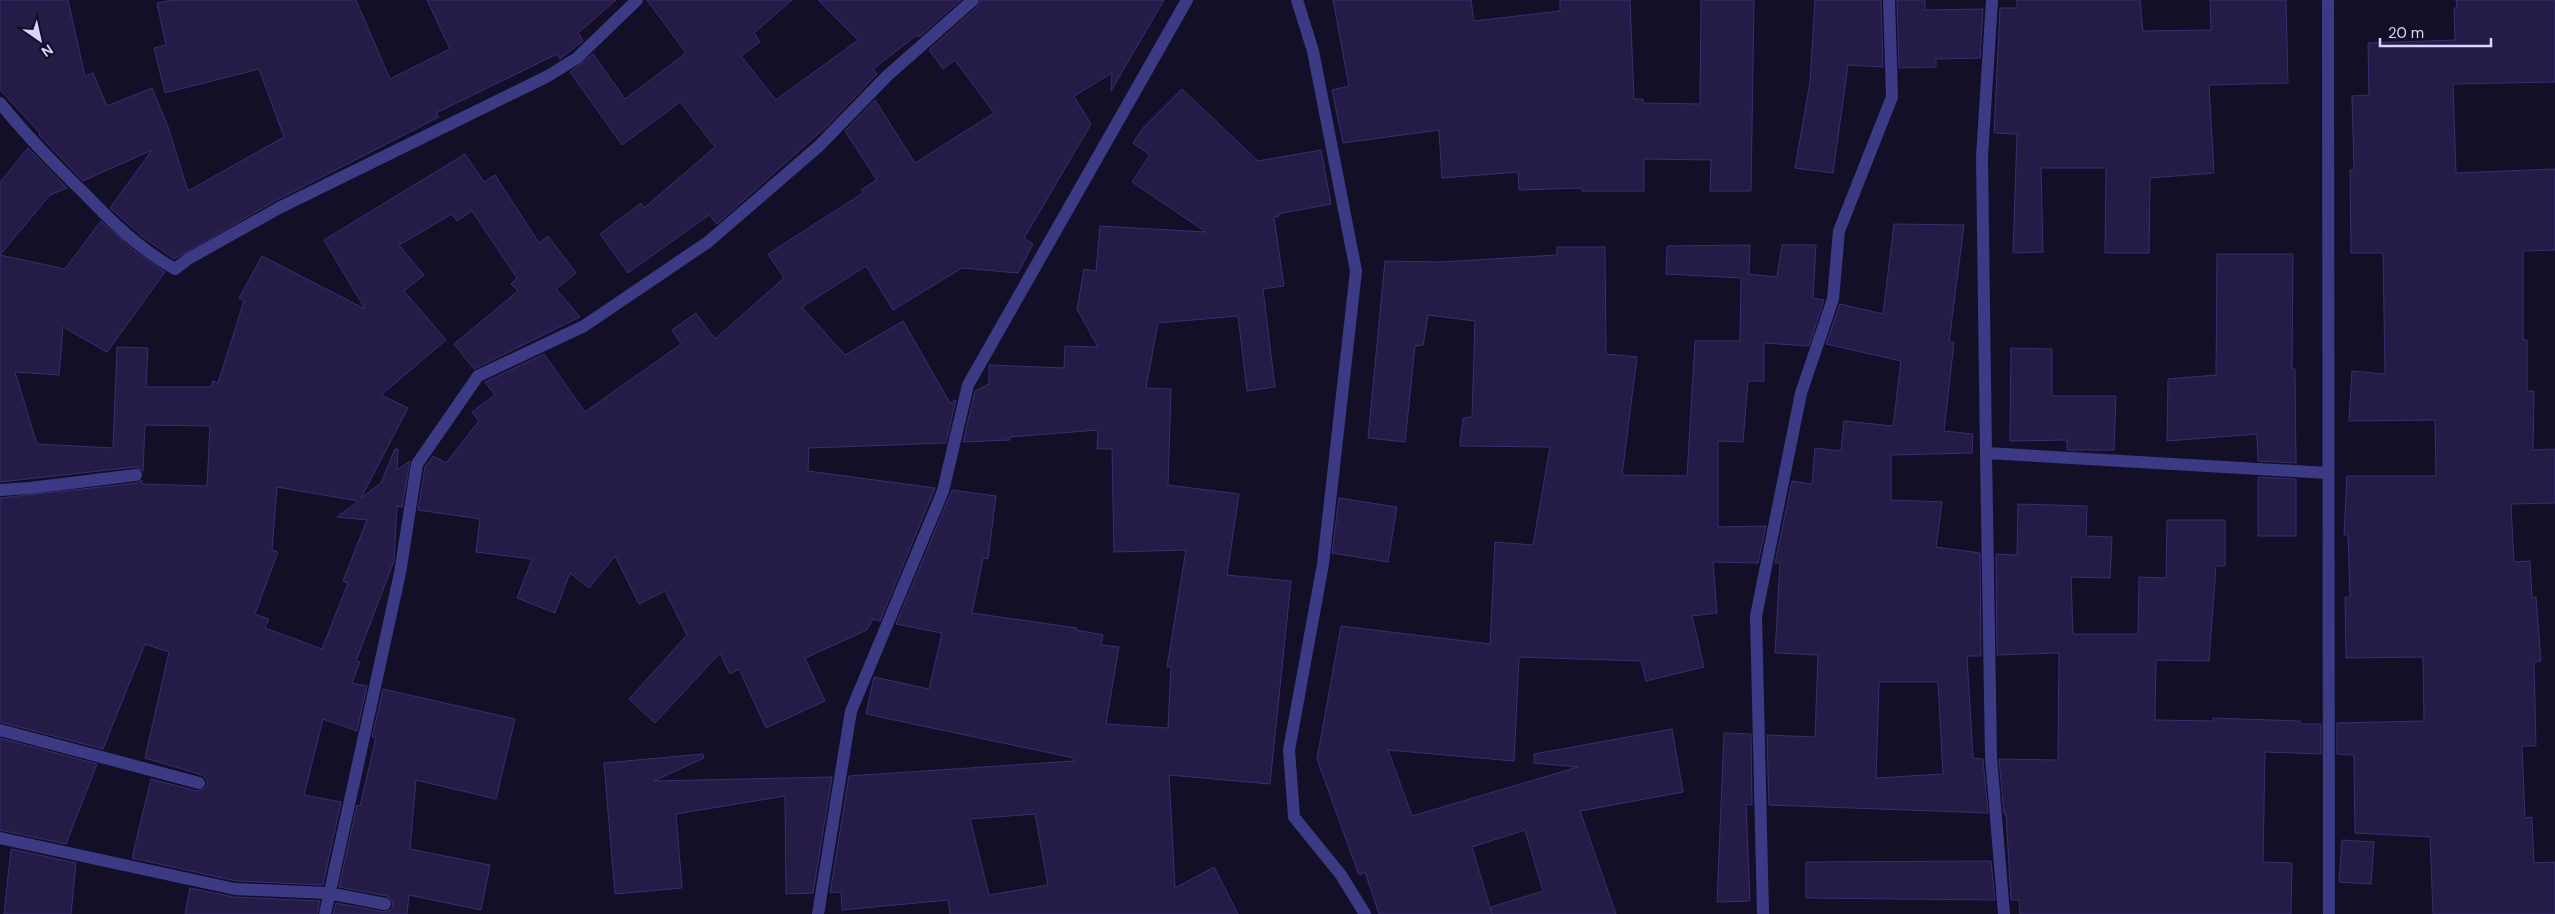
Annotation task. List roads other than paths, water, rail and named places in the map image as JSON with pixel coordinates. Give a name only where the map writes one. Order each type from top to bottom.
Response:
[{"type":"street","points":[[0,103],[32,142],[129,239],[154,258],[175,269],[188,259],[279,208],[548,76],[578,58],[638,0]]},
{"type":"street","points":[[325,914],[400,572],[417,464],[478,376],[584,326],[708,242],[819,146],[887,76],[973,0]]},
{"type":"street","points":[[818,914],[851,711],[943,491],[968,385],[1188,0]]},
{"type":"street","points":[[1297,0],[1313,51],[1356,271],[1322,564],[1290,750],[1294,817],[1341,875],[1365,914]]},
{"type":"street","points":[[1763,914],[1756,616],[1801,394],[1833,299],[1839,231],[1892,97],[1889,0]]},
{"type":"street","points":[[1992,0],[1982,157],[1990,757],[2004,914]]},
{"type":"street","points":[[2328,0],[2329,914]]},
{"type":"street","points":[[1986,453],[2328,473]]},
{"type":"street","points":[[0,490],[136,475]]},
{"type":"street","points":[[0,730],[198,783]]},
{"type":"street","points":[[0,838],[235,889],[328,894],[384,904]]}]
